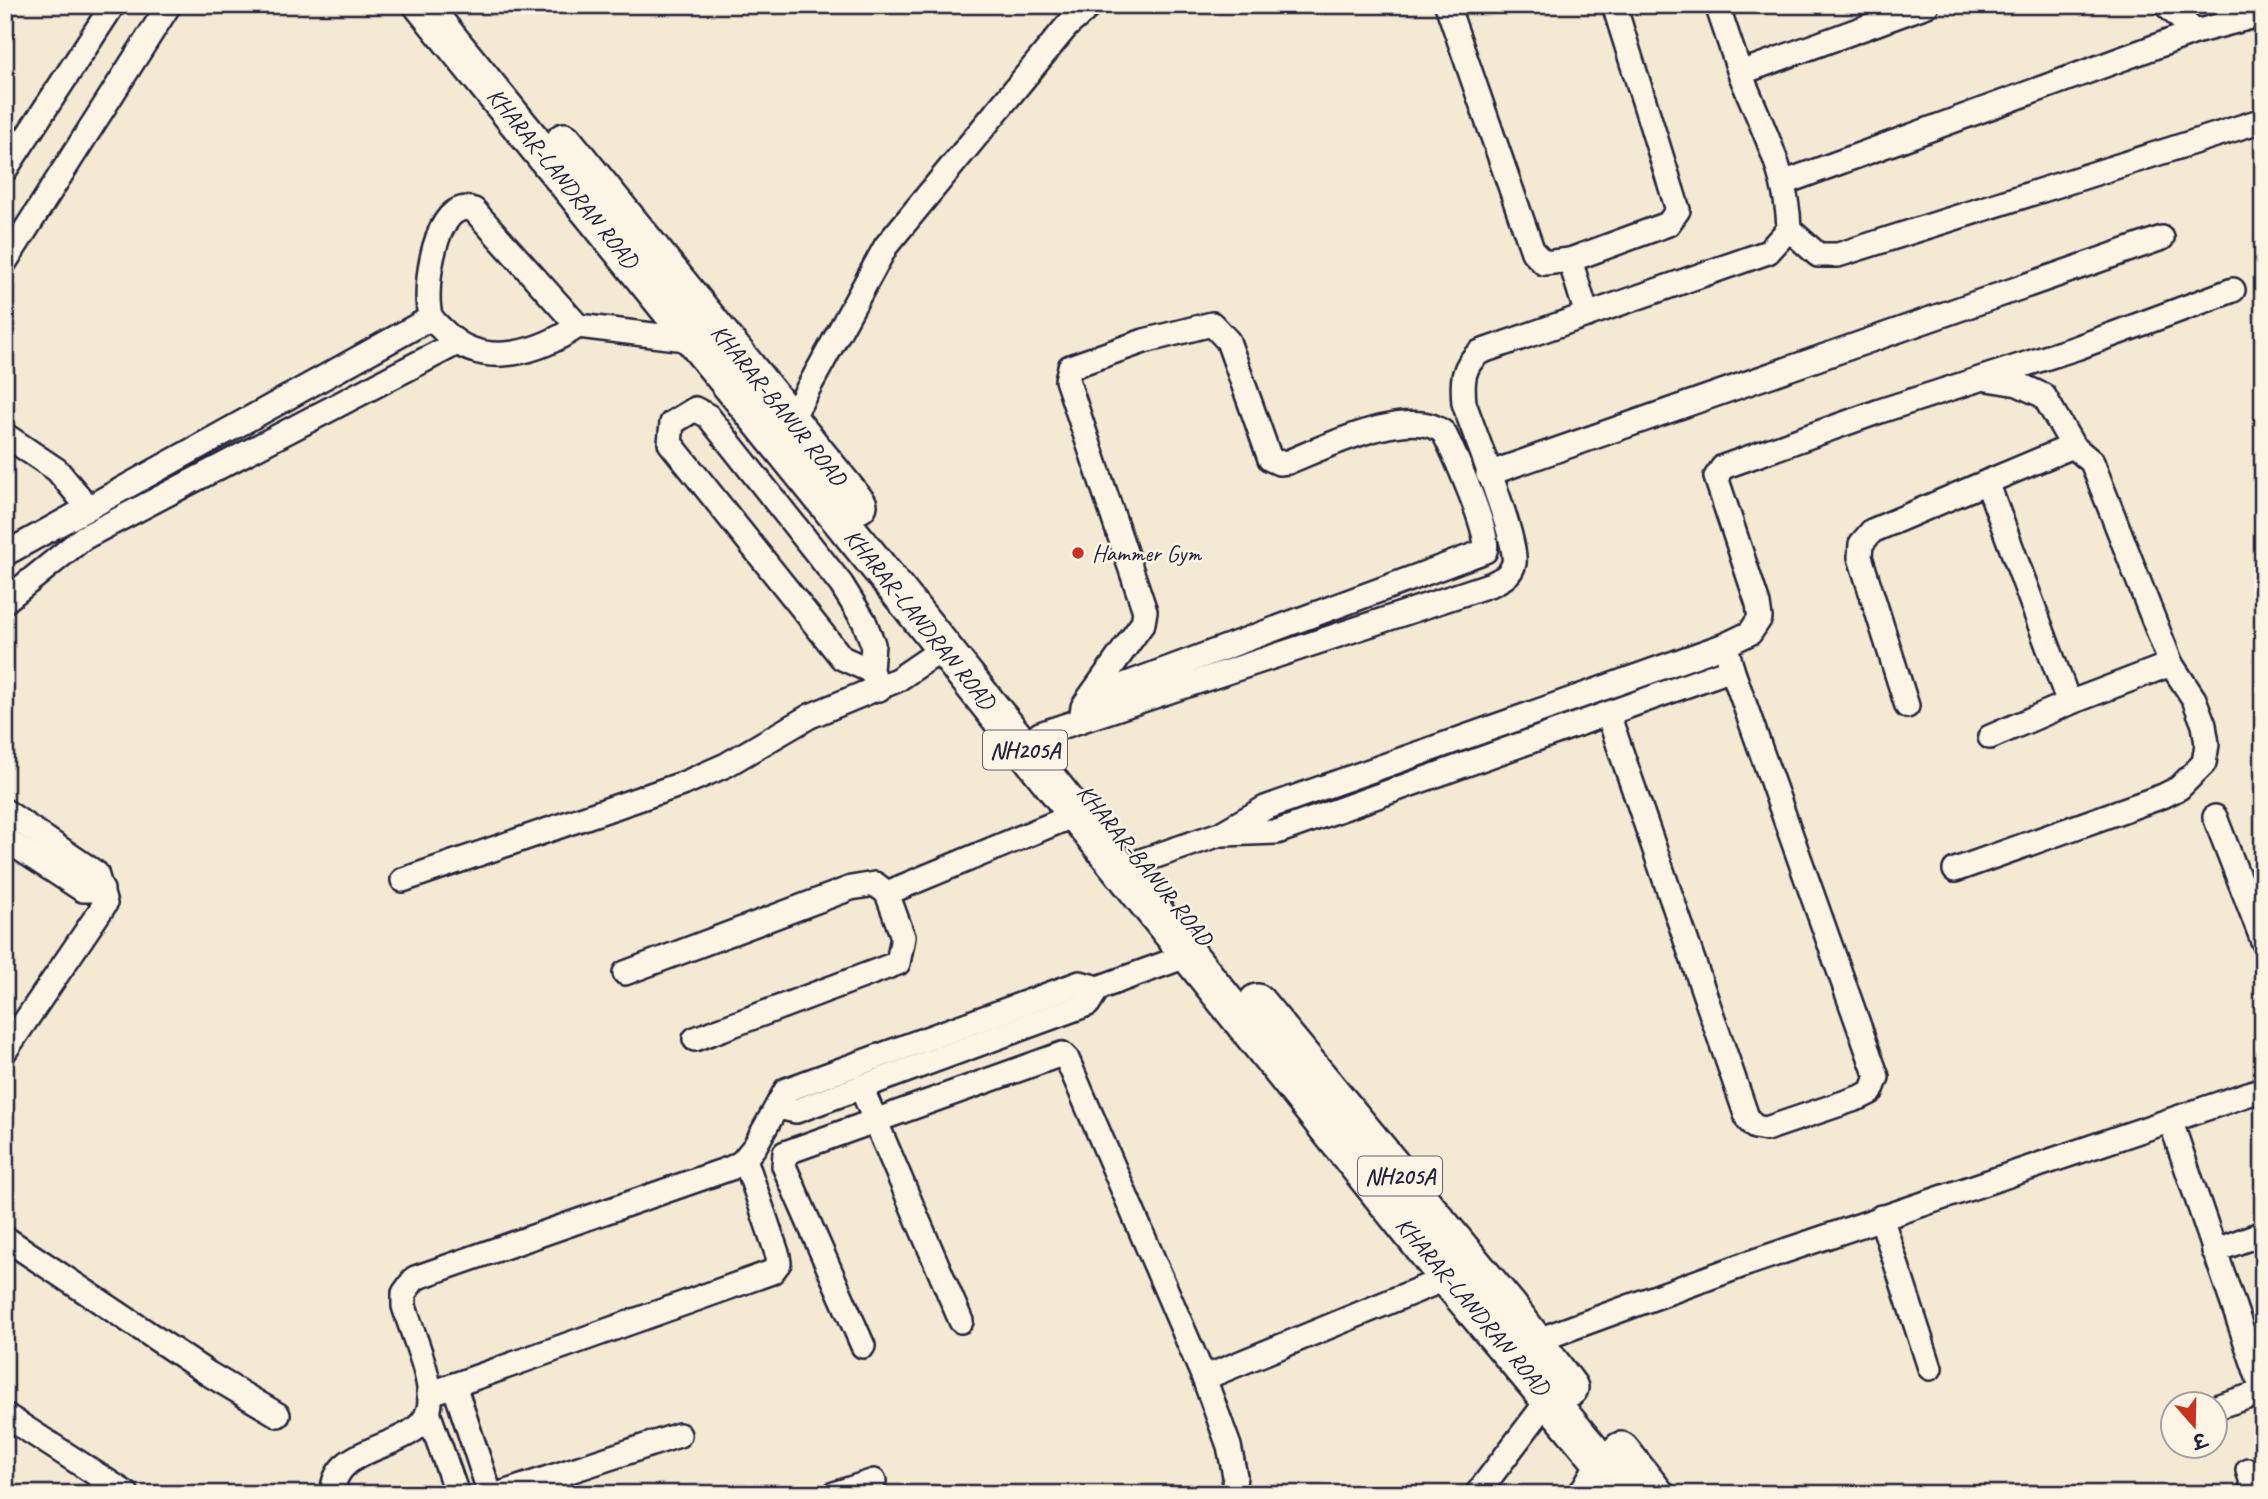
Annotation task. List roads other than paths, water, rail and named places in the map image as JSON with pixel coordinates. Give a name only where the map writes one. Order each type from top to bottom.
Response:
[{"type":"highway","name":"KHARAR-LANDRAN ROAD","points":[[422,5],[694,340],[782,427],[944,648],[1077,814],[1109,838],[1189,955],[1447,1278],[1522,1345],[1557,1389],[1600,1460],[1628,1494]]},
{"type":"highway","name":"KHARAR-BANUR ROAD","points":[[453,5],[782,427],[1040,734],[1109,838],[1141,861],[1522,1345]]},
{"type":"highway","name":"NH205A","points":[[1557,1389],[1656,1494]]},
{"type":"street","points":[[5,170],[113,5]]},
{"type":"street","points":[[5,262],[169,5]]},
{"type":"street","points":[[782,427],[886,246],[1067,26],[1091,5]]},
{"type":"street","points":[[1447,5],[1533,252],[1544,262],[1570,260],[1668,224],[1678,210],[1614,5]]},
{"type":"street","points":[[1717,5],[1783,183],[1789,229],[1818,255],[1838,255],[2263,120]]},
{"type":"street","points":[[1741,73],[1927,5]]},
{"type":"street","points":[[2166,5],[2195,32]]},
{"type":"street","points":[[1783,183],[2195,32],[2263,13]]},
{"type":"street","points":[[578,326],[474,210],[468,208],[454,215],[433,243],[426,286],[431,318],[457,343],[489,354],[525,352],[555,341],[578,326],[694,340]]},
{"type":"street","points":[[1040,734],[1492,584],[1506,577],[1514,565],[1510,534],[1464,403],[1462,381],[1469,360],[1480,352],[1768,252],[1789,229]]},
{"type":"street","points":[[1488,474],[2162,238]]},
{"type":"street","points":[[1570,260],[1587,315]]},
{"type":"street","points":[[1141,861],[1220,834],[1265,808],[1725,645],[1750,633],[1760,618],[1758,604],[1716,477],[1732,462],[1984,378],[2233,290]]},
{"type":"street","points":[[5,554],[87,506],[431,318]]},
{"type":"street","points":[[1081,720],[1083,707],[1089,698],[1143,623],[1145,611],[1068,380],[1070,367],[1144,341],[1212,324],[1227,341],[1270,460],[1274,462],[1288,462],[1367,431],[1395,425],[1425,423],[1436,425],[1444,433],[1487,544],[1482,554],[1089,698]]},
{"type":"street","points":[[5,601],[83,538],[457,343]]},
{"type":"street","points":[[1955,870],[2163,796],[2191,778],[2204,764],[2207,744],[2194,699],[2171,664],[2092,462],[2073,446],[2044,396],[2018,384],[1984,378]]},
{"type":"street","points":[[695,408],[708,416],[834,575],[864,621],[873,644],[875,680],[842,658],[670,443],[672,424],[684,413],[695,408]]},
{"type":"street","points":[[5,435],[57,470],[87,506]]},
{"type":"street","points":[[1907,706],[1860,557],[1861,544],[1872,531],[2073,446]]},
{"type":"street","points":[[1987,482],[2069,703]]},
{"type":"street","points":[[1608,714],[1748,1120],[1755,1127],[1766,1129],[1871,1092],[1877,1077],[1725,645]]},
{"type":"street","points":[[403,880],[685,783],[726,765],[875,680],[919,668],[944,648]]},
{"type":"street","points":[[1990,737],[2171,664]]},
{"type":"street","points":[[1220,834],[1277,832],[1732,669]]},
{"type":"street","points":[[5,811],[96,873],[105,904],[5,1051]]},
{"type":"street","points":[[887,893],[1077,814]]},
{"type":"street","points":[[2215,817],[2263,941]]},
{"type":"street","points":[[5,839],[83,890],[102,890]]},
{"type":"street","points":[[625,973],[851,888],[875,884],[887,893],[903,937],[898,963],[695,1039]]},
{"type":"street","points":[[778,1107],[796,1111],[861,1087],[1045,1008],[1080,983],[1098,988],[1189,955]]},
{"type":"street","points":[[1045,1008],[1204,1378],[1229,1446],[1237,1492]]},
{"type":"street","points":[[457,1494],[429,1403],[404,1306],[404,1293],[415,1279],[731,1168],[746,1159],[786,1090],[1045,1008]]},
{"type":"street","points":[[863,1346],[783,1158],[791,1148],[1055,1054],[1064,1055]]},
{"type":"street","points":[[861,1087],[961,1321]]},
{"type":"street","points":[[1522,1345],[1881,1217],[2263,1089]]},
{"type":"street","points":[[2171,1122],[2263,1392],[2230,1402]]},
{"type":"street","points":[[333,1494],[337,1472],[345,1463],[405,1435],[421,1423],[429,1403],[454,1385],[772,1272],[779,1263],[778,1256],[746,1159]]},
{"type":"street","points":[[1881,1217],[1930,1368]]},
{"type":"street","points":[[2214,1251],[2263,1233]]},
{"type":"street","points":[[5,1238],[209,1374],[278,1415]]},
{"type":"street","points":[[1204,1378],[1447,1278]]},
{"type":"street","points":[[454,1385],[490,1494]]},
{"type":"street","points":[[1477,1494],[1557,1389]]},
{"type":"street","points":[[5,1415],[127,1494]]},
{"type":"street","points":[[500,1494],[679,1435]]},
{"type":"street","points":[[1580,1494],[1600,1460]]},
{"type":"street","points":[[2248,1471],[2256,1494]]},
{"type":"street","points":[[834,1494],[874,1481]]},
{"type":"place","name":"Hammer Gym","points":[[1078,553]]}]
